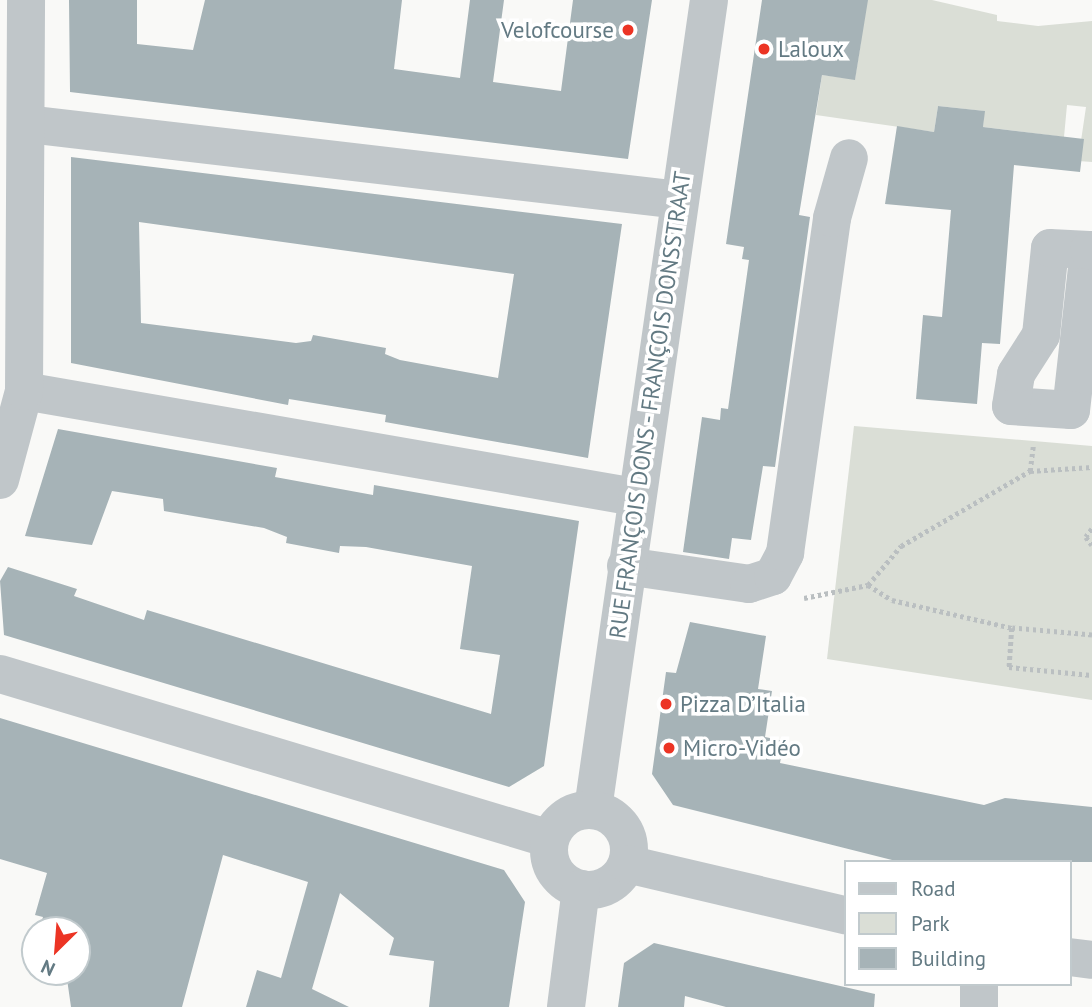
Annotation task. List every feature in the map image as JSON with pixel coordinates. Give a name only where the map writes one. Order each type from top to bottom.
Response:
[{"type":"street","points":[[0,480],[24,391],[26,0]]},
{"type":"street","name":"RUE FRANÇOIS DONS - FRANÇOIS DONSSTRAAT","points":[[593,809],[635,497],[709,0]]},
{"type":"street","points":[[27,124],[680,200]]},
{"type":"street","points":[[626,566],[749,584],[773,576],[785,553],[832,218],[849,158]]},
{"type":"street","points":[[1037,408],[1071,410],[1090,250]]},
{"type":"street","points":[[24,391],[635,497]]},
{"type":"street","points":[[0,674],[550,839]]},
{"type":"street","points":[[593,809],[623,829],[627,864],[603,888],[581,889],[555,871],[550,839],[571,813],[593,809]]},
{"type":"street","points":[[627,864],[844,915]]},
{"type":"street","points":[[566,1007],[581,889]]},
{"type":"street","points":[[1071,957],[1092,960]]},
{"type":"street","points":[[979,986],[979,1007]]},
{"type":"path","points":[[1030,471],[1037,408]]},
{"type":"path","points":[[793,601],[868,584],[901,546],[1030,471],[1092,467]]},
{"type":"path","points":[[1092,529],[1086,537],[1092,545]]},
{"type":"path","points":[[868,584],[892,600],[1012,628],[1092,635]]},
{"type":"path","points":[[1012,628],[1009,667],[1092,675]]},
{"type":"green space","points":[[842,0],[932,0],[997,15],[997,21],[1038,26],[1092,21],[1092,162],[1078,161],[1086,107],[1067,105],[1064,137],[983,127],[984,111],[938,106],[934,132],[816,115],[822,75],[855,79],[861,41]]},
{"type":"green space","points":[[854,426],[1092,446],[1092,700],[827,659]]},
{"type":"building","points":[[69,0],[137,0],[137,44],[193,50],[205,0],[402,0],[394,69],[460,78],[470,0],[504,0],[493,82],[561,91],[573,0],[652,0],[628,159],[70,92]]},
{"type":"building","points":[[762,0],[868,0],[855,80],[822,75],[799,215],[810,217],[775,467],[763,466],[751,540],[732,538],[729,559],[683,552],[702,417],[720,420],[721,408],[728,409],[749,260],[742,259],[744,247],[726,244]]},
{"type":"building","points":[[938,106],[985,111],[983,127],[1084,139],[1080,172],[1014,165],[1000,344],[982,343],[977,404],[916,399],[923,315],[942,317],[951,210],[885,204],[897,126],[934,132]]},
{"type":"building","points":[[71,157],[622,224],[588,458],[385,422],[386,415],[289,399],[288,405],[71,363]],"holes":[[[139,222],[514,274],[498,378],[400,360],[385,354],[386,348],[313,335],[311,341],[296,343],[141,323]]]},
{"type":"building","points":[[58,429],[277,468],[275,477],[373,495],[374,485],[579,521],[544,766],[509,787],[4,635],[0,581],[8,567],[77,589],[74,596],[144,620],[147,610],[491,714],[500,655],[460,649],[472,566],[366,547],[340,546],[339,553],[286,543],[287,537],[264,528],[164,511],[163,499],[112,491],[92,545],[25,536]]},
{"type":"building","points":[[690,622],[766,636],[758,689],[772,691],[765,737],[784,741],[780,763],[984,805],[1005,798],[1092,807],[1092,862],[892,860],[673,805],[652,774],[666,672],[676,673]]},
{"type":"building","points":[[0,718],[504,870],[525,902],[509,1007],[429,1007],[434,961],[389,955],[394,938],[340,893],[312,989],[349,1007],[246,1007],[257,970],[281,978],[308,882],[223,855],[182,1007],[71,1007],[68,986],[91,986],[91,916],[35,915],[47,873],[0,859]]},
{"type":"building","points":[[654,943],[875,994],[874,1007],[726,1007],[685,996],[684,1007],[618,1007],[624,963]]},
{"type":"place","name":"Velofcourse","points":[[628,30]]},
{"type":"place","name":"Laloux","points":[[764,49]]},
{"type":"place","name":"Pizza D’Italia","points":[[666,704]]},
{"type":"place","name":"Micro-Vidéo","points":[[669,748]]}]
